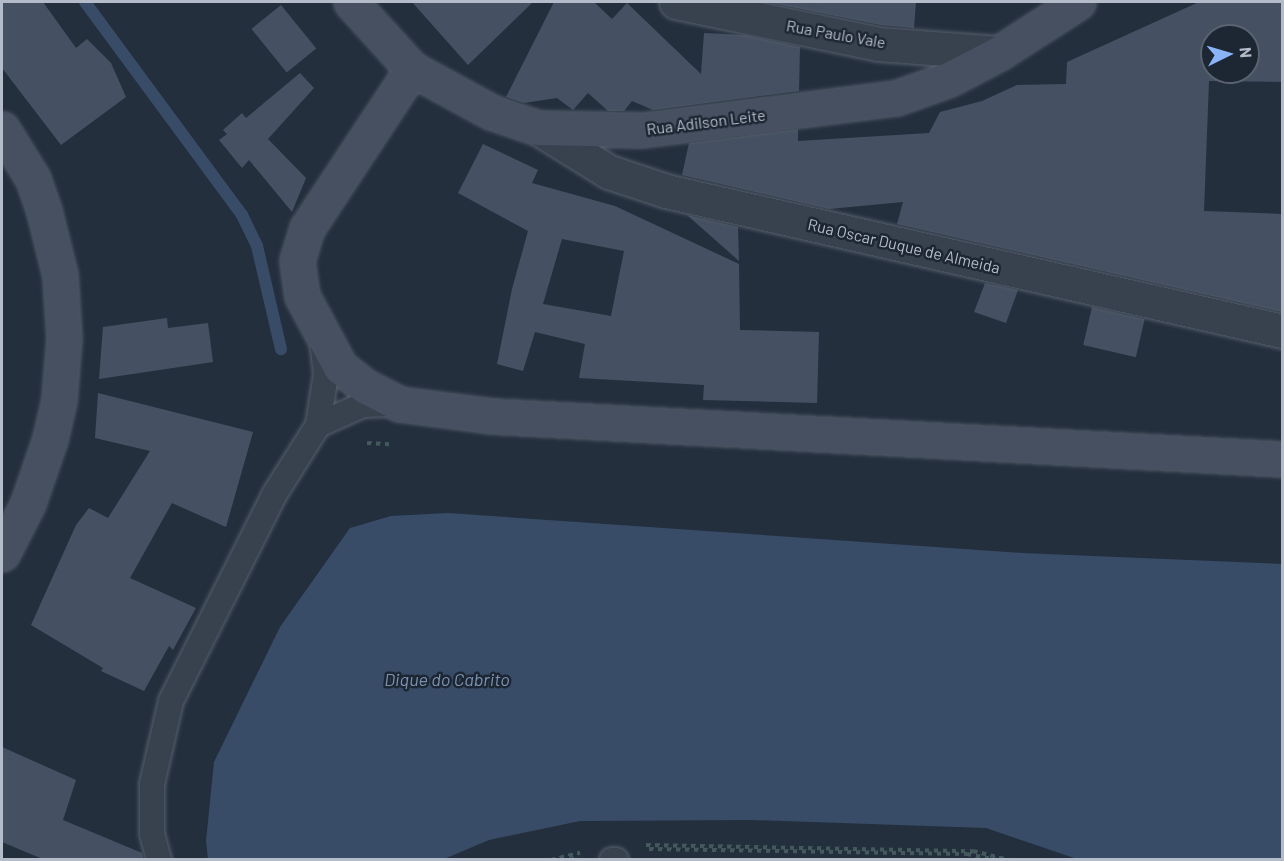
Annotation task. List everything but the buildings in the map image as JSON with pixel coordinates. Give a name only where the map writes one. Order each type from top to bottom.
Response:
[{"type":"street","name":"Rua Adilson Leite","points":[[351,2],[412,69],[491,112],[538,128],[642,130],[896,98],[949,79],[999,53],[1078,2]]},
{"type":"street","name":"Rua Paulo Vale","points":[[676,2],[878,44],[999,53]]},
{"type":"street","points":[[412,69],[300,245],[298,279],[321,336],[340,367],[366,387],[399,404],[503,417],[1282,459]]},
{"type":"street","name":"Rua Oscar Duque de Almeida","points":[[538,128],[609,172],[666,191],[1282,331]]},
{"type":"street","points":[[2,129],[33,179],[44,211],[60,275],[64,338],[59,400],[50,439],[28,503],[2,554]]},
{"type":"lane","points":[[159,860],[152,834],[152,784],[171,701],[274,495],[318,425],[326,374],[321,336]]},
{"type":"lane","points":[[318,425],[363,405],[399,404]]},
{"type":"lane","points":[[602,857],[616,860]]},
{"type":"path","points":[[362,443],[394,444]]},
{"type":"path","points":[[998,860],[968,854],[638,847],[973,851],[1010,860]]},
{"type":"path","points":[[551,860],[583,852]]},
{"type":"path","points":[[570,860],[602,857]]},
{"type":"water","name":"Dique do Cabrito","points":[[448,513],[1022,553],[1282,564],[1282,859],[1077,859],[986,828],[751,820],[580,821],[489,840],[444,859],[208,859],[206,841],[214,762],[280,627],[350,528],[391,516]]},
{"type":"waterway","points":[[85,2],[242,215],[257,246],[281,349]]}]
